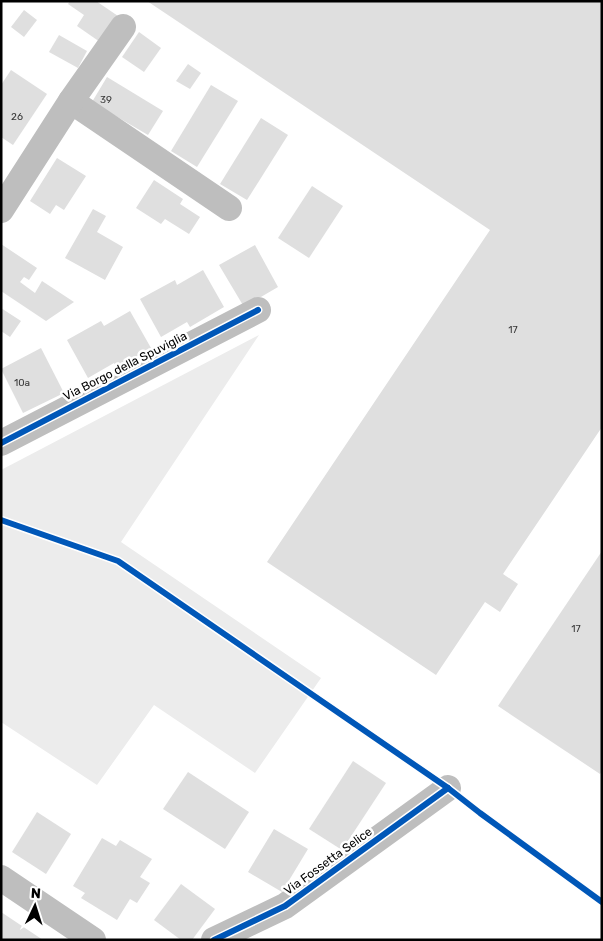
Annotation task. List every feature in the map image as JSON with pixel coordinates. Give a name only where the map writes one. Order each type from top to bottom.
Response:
[{"type":"street","points":[[1,210],[71,101],[123,26]]},
{"type":"street","points":[[71,101],[229,208]]},
{"type":"street","name":"Via Borgo della Spuviglia","points":[[1,443],[258,310]]},
{"type":"street","name":"Via Fossetta Selice","points":[[214,940],[285,906],[448,788]]},
{"type":"street","points":[[1,878],[94,940]]},
{"type":"shaded area","points":[[259,335],[121,542],[321,678],[255,773],[154,705],[97,785],[1,722],[1,470]]},
{"type":"building","points":[[70,1],[96,1],[118,16],[100,42],[77,26],[84,15],[68,4]]},
{"type":"building","points":[[147,1],[602,1],[602,427],[503,574],[518,584],[500,612],[485,602],[436,675],[267,562],[490,230]]},
{"type":"building","points":[[24,10],[37,20],[24,37],[11,27]]},
{"type":"building","points":[[139,32],[161,48],[144,72],[122,57]]},
{"type":"building","points":[[59,35],[87,51],[78,68],[49,52]]},
{"type":"building","points":[[188,64],[201,73],[190,89],[176,81]]},
{"type":"building","points":[[11,70],[47,94],[13,145],[1,137],[1,85]]},
{"type":"building","points":[[107,77],[163,111],[148,135],[92,102]]},
{"type":"building","points":[[211,85],[238,101],[197,167],[171,151]]},
{"type":"building","points":[[261,118],[288,135],[247,200],[220,184]]},
{"type":"building","points":[[57,158],[86,176],[64,210],[56,205],[50,214],[30,201]]},
{"type":"building","points":[[154,180],[183,199],[180,204],[200,217],[189,234],[165,219],[161,224],[136,208]]},
{"type":"building","points":[[312,186],[343,206],[309,258],[278,238]]},
{"type":"building","points":[[93,209],[106,216],[97,232],[123,247],[105,280],[65,258]]},
{"type":"building","points":[[1,244],[37,268],[29,280],[24,277],[20,282],[35,293],[42,281],[74,302],[46,321],[1,291]]},
{"type":"building","points":[[255,245],[278,287],[244,307],[219,265]]},
{"type":"building","points":[[203,270],[224,307],[190,327],[187,322],[161,337],[140,299],[175,280],[177,285]]},
{"type":"building","points":[[1,308],[21,321],[10,337],[1,331]]},
{"type":"building","points":[[130,311],[151,348],[117,368],[114,363],[88,378],[67,340],[101,321],[104,326]]},
{"type":"building","points":[[41,348],[64,393],[23,413],[1,369]]},
{"type":"building","points":[[602,551],[602,771],[600,774],[498,706]]},
{"type":"building","points":[[353,761],[386,783],[342,850],[309,829]]},
{"type":"building","points":[[188,772],[249,812],[225,849],[163,809]]},
{"type":"building","points":[[37,812],[71,834],[46,874],[12,852]]},
{"type":"building","points":[[274,829],[308,849],[282,892],[248,872]]},
{"type":"building","points":[[102,838],[116,846],[120,840],[152,859],[140,877],[150,883],[137,903],[130,899],[117,920],[81,898],[85,893],[73,886]]},
{"type":"building","points":[[181,884],[215,909],[192,940],[181,940],[154,920]]},
{"type":"building","points":[[1,912],[43,940],[1,940]]},
{"type":"cycle path","points":[[1,443],[258,310]]},
{"type":"cycle path","points":[[1,520],[118,561],[448,788],[602,902]]},
{"type":"cycle path","points":[[214,940],[285,906],[448,788]]}]
